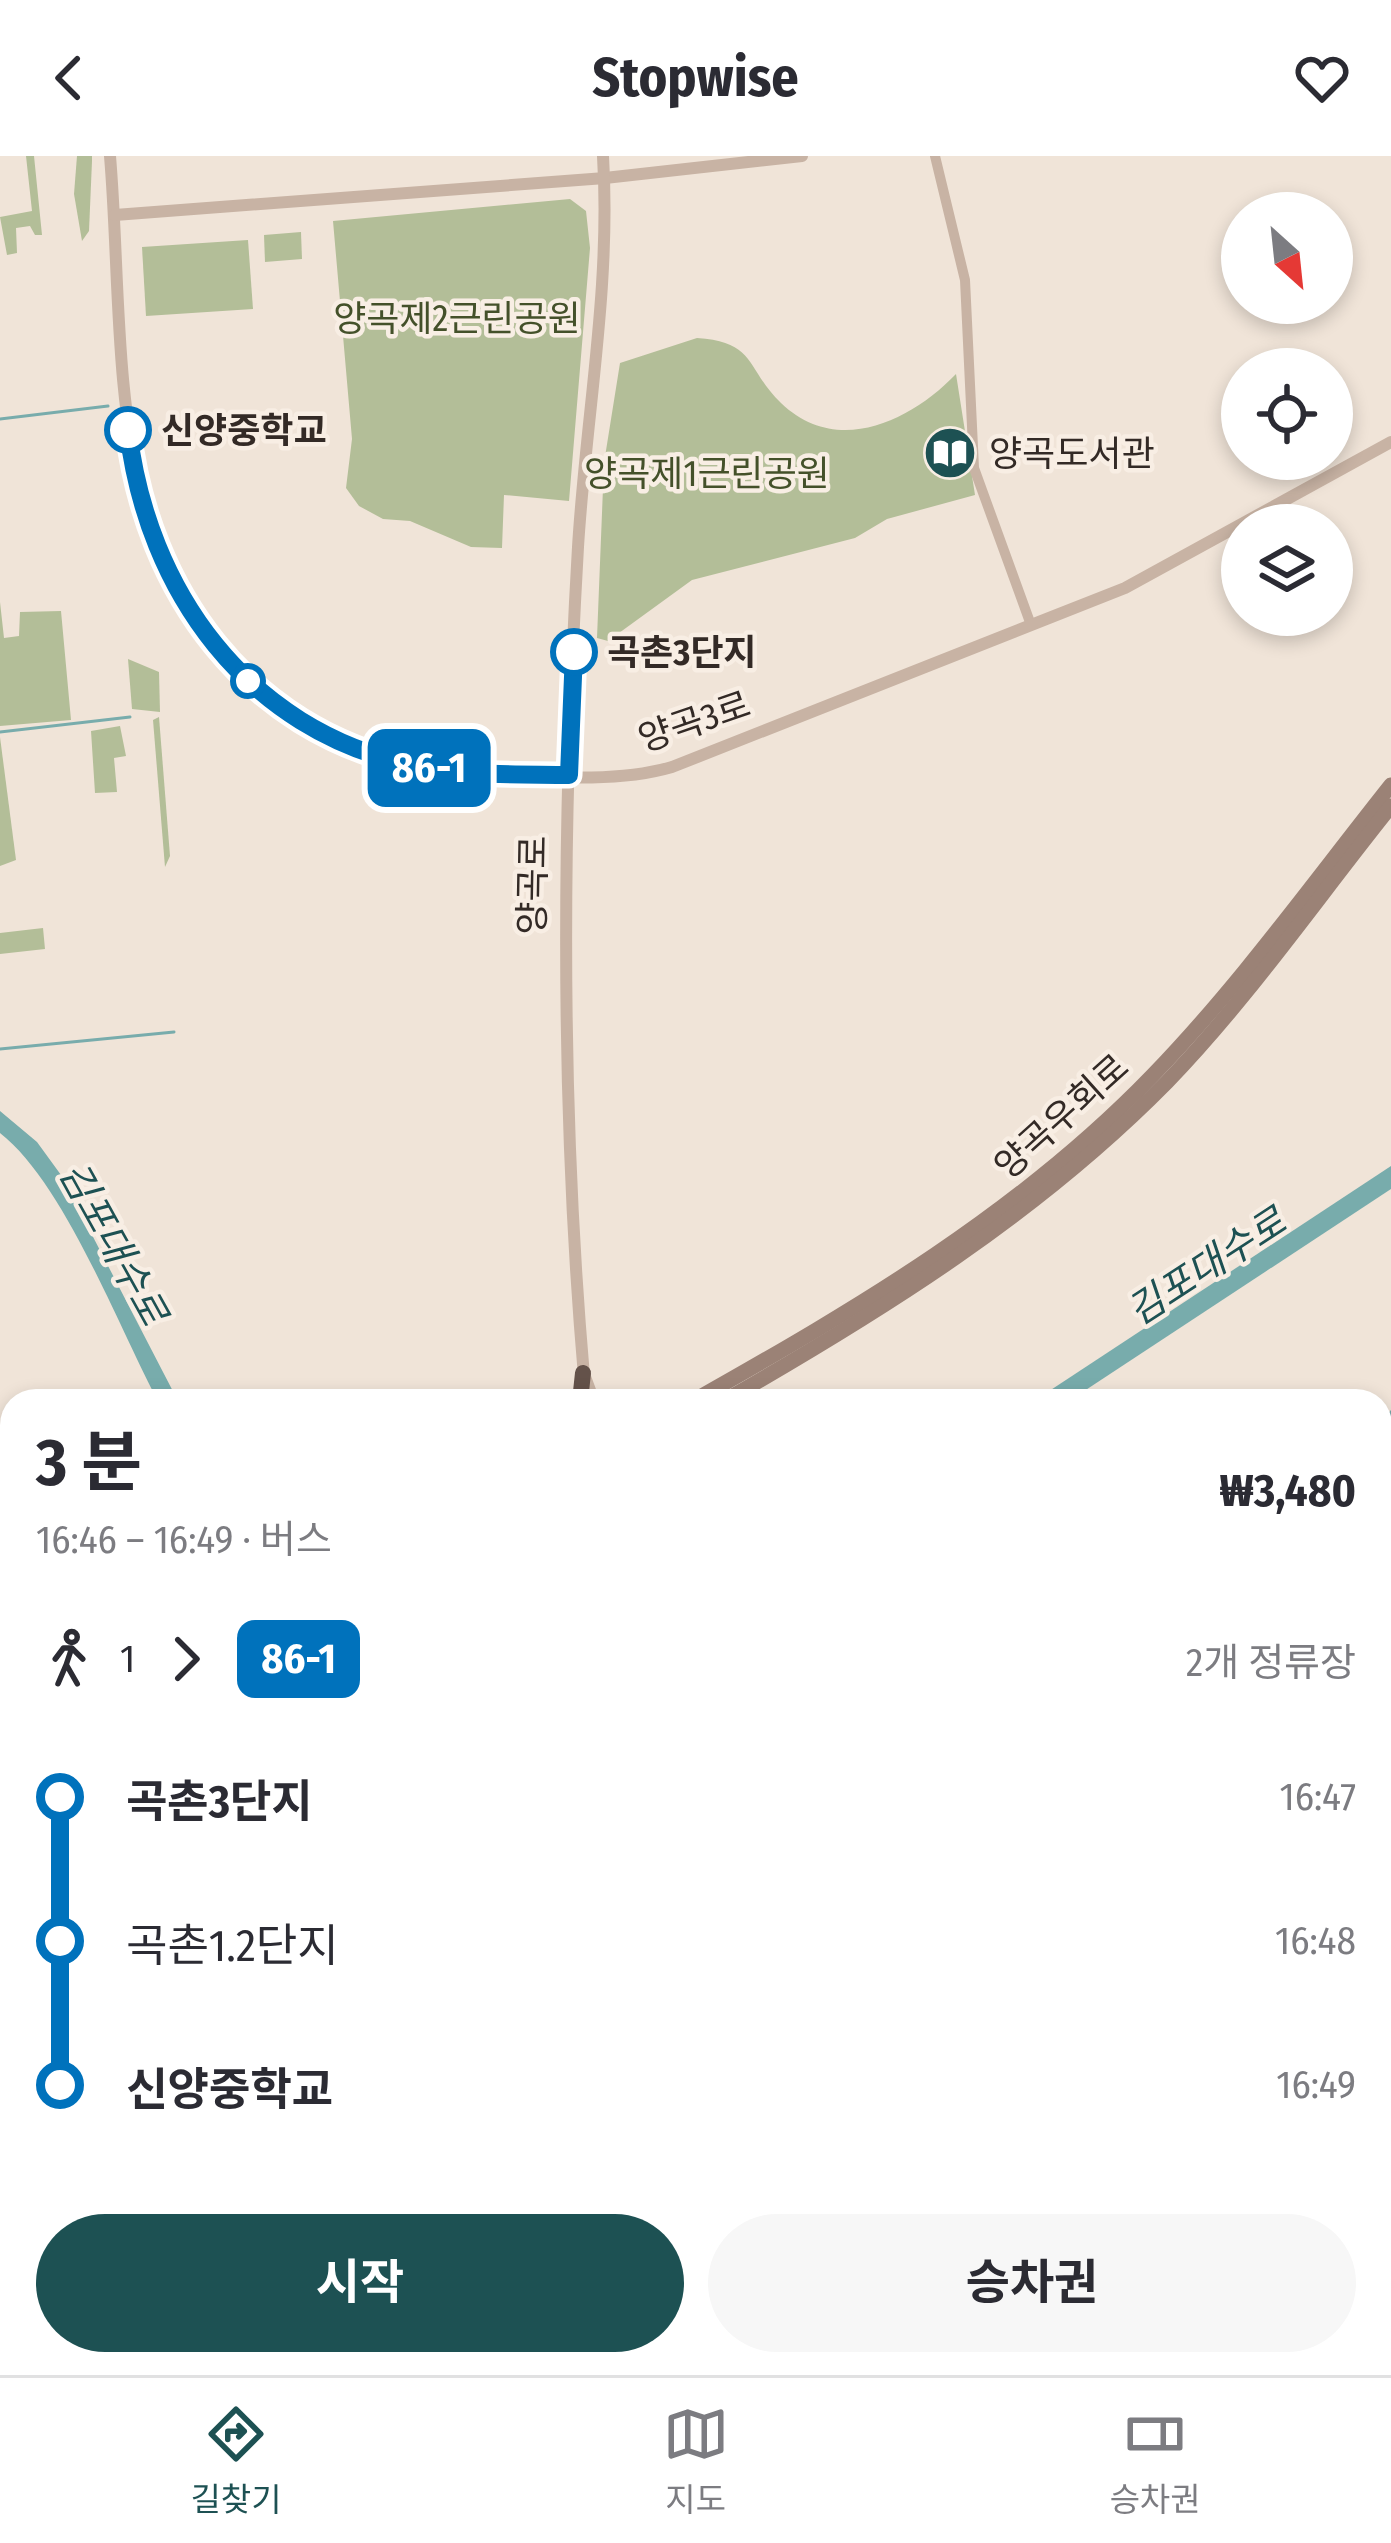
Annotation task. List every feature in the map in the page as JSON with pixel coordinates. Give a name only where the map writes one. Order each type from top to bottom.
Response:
[{"type":"highway","points":[[583,1373],[585,1389]]},
{"type":"main road","name":"양곡우회로","points":[[713,1389],[975,1230],[1097,1128],[1205,1018],[1391,785]]},
{"type":"main road","name":"양곡우회로","points":[[744,1389],[961,1257],[1117,1130],[1223,1019],[1391,806]]},
{"type":"street","name":"양곡3로","points":[[110,156],[135,479],[161,562],[200,631],[273,701],[353,747],[437,770],[569,775],[672,767],[1142,580],[1391,442]]},
{"type":"street","name":"양곡로","points":[[583,1373],[564,932],[582,503],[603,318],[603,156]]},
{"type":"street","points":[[115,215],[604,178],[802,156]]},
{"type":"street","points":[[934,156],[962,258],[974,468],[1031,625]]},
{"type":"green space","points":[[26,156],[34,156],[42,235],[35,235],[30,226],[16,228],[17,253],[7,255],[0,217],[32,211]]},
{"type":"green space","points":[[77,156],[92,156],[89,231],[82,241],[74,194]]},
{"type":"green space","name":"양곡제2근린공원","points":[[570,199],[586,211],[590,248],[569,501],[504,495],[502,548],[471,547],[410,521],[383,519],[359,506],[346,488],[352,439],[333,221]]},
{"type":"green space","points":[[301,232],[302,259],[265,262],[264,235]]},
{"type":"green space","points":[[248,240],[253,309],[146,316],[142,247]]},
{"type":"green space","name":"양곡제1근린공원","points":[[697,338],[740,351],[781,403],[826,428],[849,430],[896,418],[956,374],[975,495],[887,519],[855,538],[692,580],[608,641],[597,638],[604,463],[620,363]]},
{"type":"green space","points":[[0,602],[4,638],[19,636],[20,612],[61,611],[71,720],[0,726]]},
{"type":"green space","points":[[128,659],[159,672],[160,712],[132,709]]},
{"type":"green space","points":[[159,717],[170,856],[165,867],[153,720]]},
{"type":"green space","points":[[120,726],[126,756],[114,758],[117,792],[95,793],[91,731]]},
{"type":"green space","points":[[0,737],[16,860],[0,866]]},
{"type":"green space","points":[[43,928],[45,949],[0,954],[0,933]]},
{"type":"water","points":[[0,1111],[37,1142],[61,1175],[172,1389],[152,1389],[68,1220],[24,1156],[0,1133]]},
{"type":"water","points":[[1391,1166],[1391,1189],[1087,1389],[1052,1389]]},
{"type":"waterway","points":[[0,419],[108,406]]},
{"type":"waterway","points":[[0,732],[130,717]]},
{"type":"waterway","points":[[0,1049],[174,1032]]},
{"type":"bus line","name":"86-1","points":[[128,430],[147,523],[161,562],[192,619],[253,685],[330,736],[396,761],[437,770],[569,775],[574,652]]},
{"type":"place","name":"신양중학교","points":[[128,430]]},
{"type":"place","name":"양곡도서관","points":[[950,453]]},
{"type":"place","name":"곡촌3단지","points":[[574,652]]},
{"type":"water label","name":"김포대수로","points":[[114,1243]]},
{"type":"water label","name":"김포대수로","points":[[1206,1266]]}]
